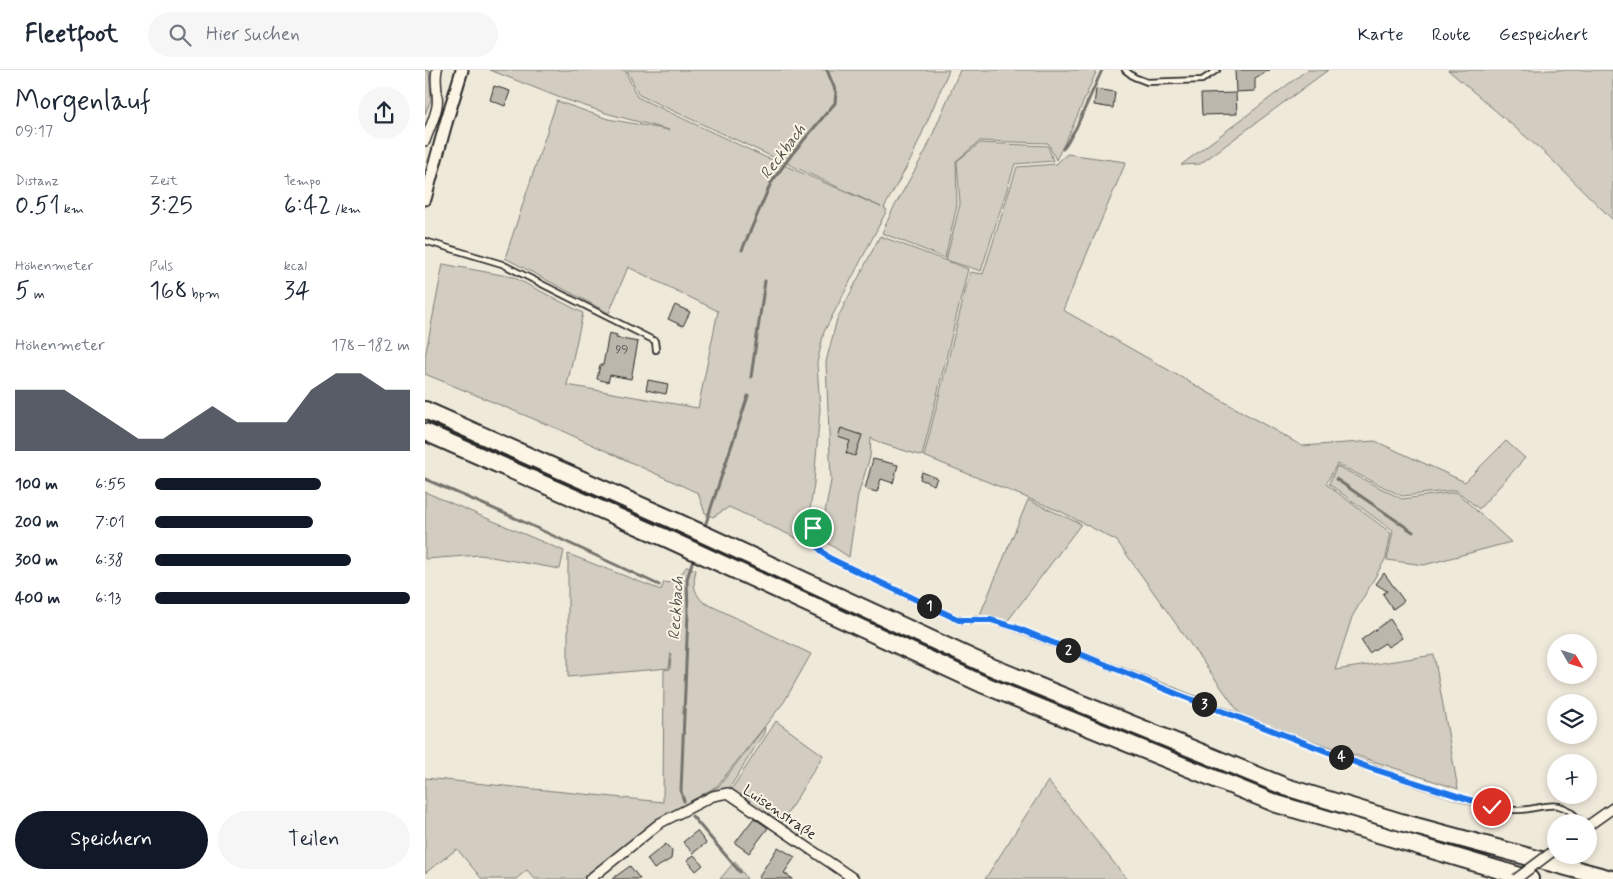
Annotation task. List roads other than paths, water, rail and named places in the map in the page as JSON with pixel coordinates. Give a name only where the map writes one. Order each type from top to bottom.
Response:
[{"type":"highway","points":[[425,410],[713,538],[989,666],[1286,787],[1404,823],[1611,879]]},
{"type":"highway","points":[[425,432],[686,547],[982,684],[1277,804],[1530,879]]},
{"type":"street","points":[[425,141],[437,107],[438,92],[435,82],[437,70]]},
{"type":"street","points":[[425,199],[462,70]]},
{"type":"street","name":"Luisenstraße","points":[[591,879],[660,823],[713,796],[728,793],[854,879]]},
{"type":"street","points":[[1597,820],[1613,808]]},
{"type":"street","points":[[1516,879],[1547,856]]},
{"type":"lane","points":[[1125,70],[1134,77],[1147,82],[1202,80],[1217,70]]},
{"type":"lane","points":[[425,241],[502,264],[528,276],[643,334],[655,341],[656,350]]},
{"type":"lane","points":[[813,528],[813,535],[818,547],[829,558],[959,620],[991,620],[1017,628],[1177,694],[1329,753],[1492,807],[1514,810],[1553,805],[1566,808],[1572,814]]},
{"type":"waterway","name":"Reckbach","points":[[742,250],[771,183],[792,154],[835,103],[836,92],[827,70]]},
{"type":"waterway","points":[[1063,149],[1076,128],[1102,70]]},
{"type":"waterway","name":"Reckbach","points":[[751,377],[765,281]]},
{"type":"waterway","name":"Reckbach","points":[[704,529],[748,396]]},
{"type":"waterway","points":[[425,479],[515,518],[659,585]]},
{"type":"waterway","points":[[1336,479],[1413,532]]},
{"type":"waterway","name":"Reckbach","points":[[684,801],[681,792],[688,613],[687,579],[694,556]]},
{"type":"waterway","name":"Reckbach","points":[[692,816],[740,872]]}]
